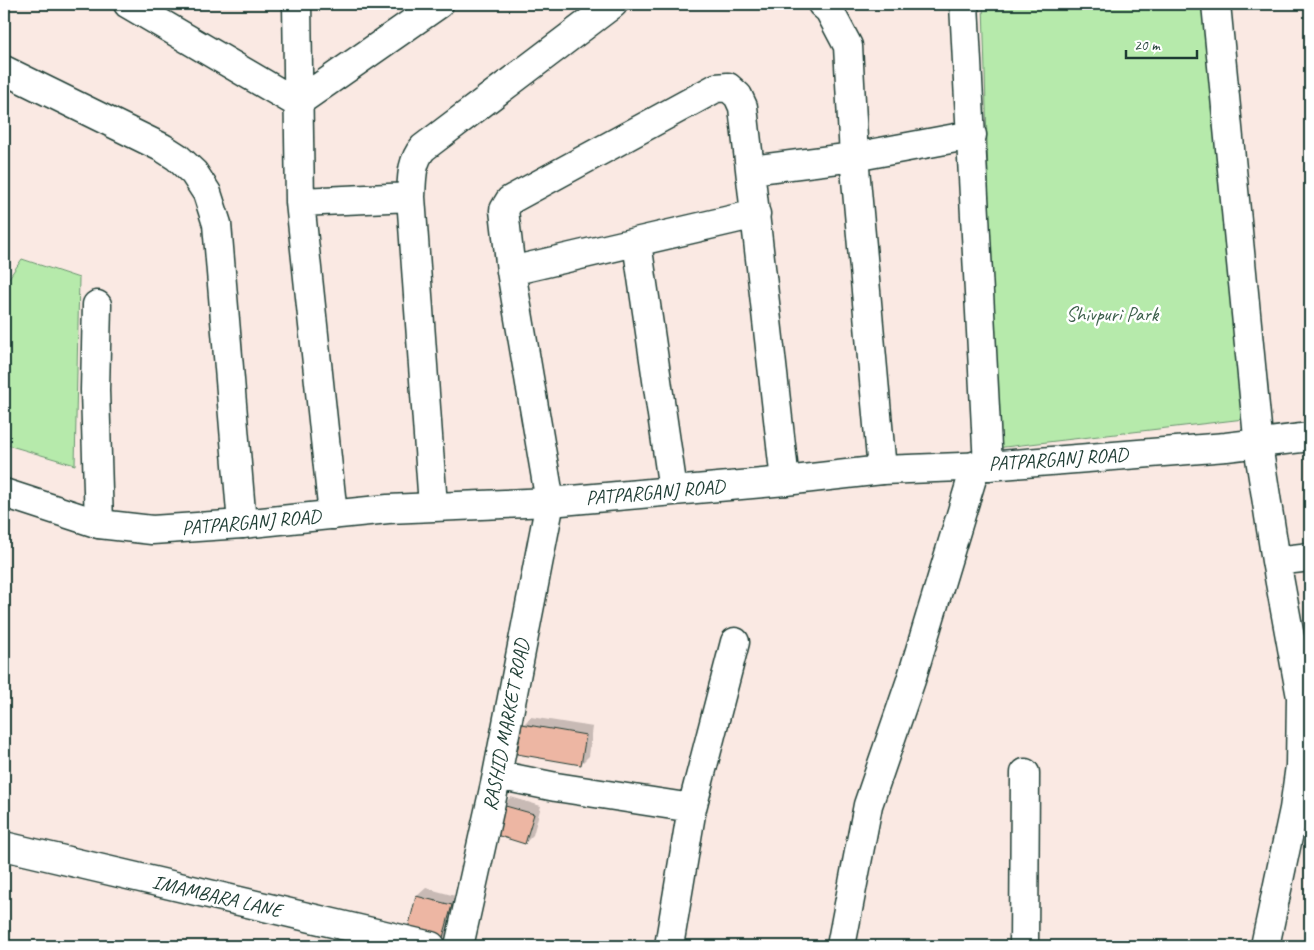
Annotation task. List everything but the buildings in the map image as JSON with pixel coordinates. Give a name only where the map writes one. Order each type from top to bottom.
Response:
[{"type":"street","points":[[128,4],[297,103]]},
{"type":"street","points":[[297,4],[300,202],[333,515]]},
{"type":"street","points":[[297,103],[439,4]]},
{"type":"street","points":[[433,506],[411,196],[413,170],[417,155],[422,148],[613,4]]},
{"type":"street","points":[[822,4],[833,18],[848,46],[854,157],[882,470]]},
{"type":"street","points":[[841,946],[868,805],[982,465],[972,135],[964,4]]},
{"type":"street","points":[[1216,4],[1260,442],[1260,458],[1276,562],[1306,696],[1294,809],[1265,946]]},
{"type":"street","points":[[5,73],[163,148],[194,173],[207,193],[218,224],[242,524]]},
{"type":"street","points":[[550,502],[512,271],[504,210],[510,200],[716,88],[728,87],[738,96],[743,107],[785,481]]},
{"type":"street","points":[[751,170],[854,157],[972,135]]},
{"type":"street","points":[[300,202],[411,196]]},
{"type":"street","points":[[512,271],[756,214]]},
{"type":"street","points":[[638,243],[673,490]]},
{"type":"street","points":[[97,306],[95,390],[99,524]]},
{"type":"street","name":"PATPARGANJ ROAD","points":[[4,493],[99,524],[152,530],[242,524],[433,506],[550,502],[785,481],[882,470],[982,465],[1310,437]]},
{"type":"street","name":"RASHID MARKET ROAD","points":[[459,946],[497,774],[550,502]]},
{"type":"street","points":[[1276,562],[1310,557]]},
{"type":"street","points":[[669,946],[692,808],[735,642]]},
{"type":"street","points":[[1024,946],[1025,773]]},
{"type":"street","points":[[497,774],[556,787],[692,808]]},
{"type":"street","name":"IMAMBARA LANE","points":[[4,846],[430,946]]},
{"type":"green space","name":"Shivpuri Park","points":[[983,4],[1202,4],[1244,419],[996,448]]},
{"type":"green space","points":[[22,259],[79,278],[75,465],[4,444],[4,285]]}]
